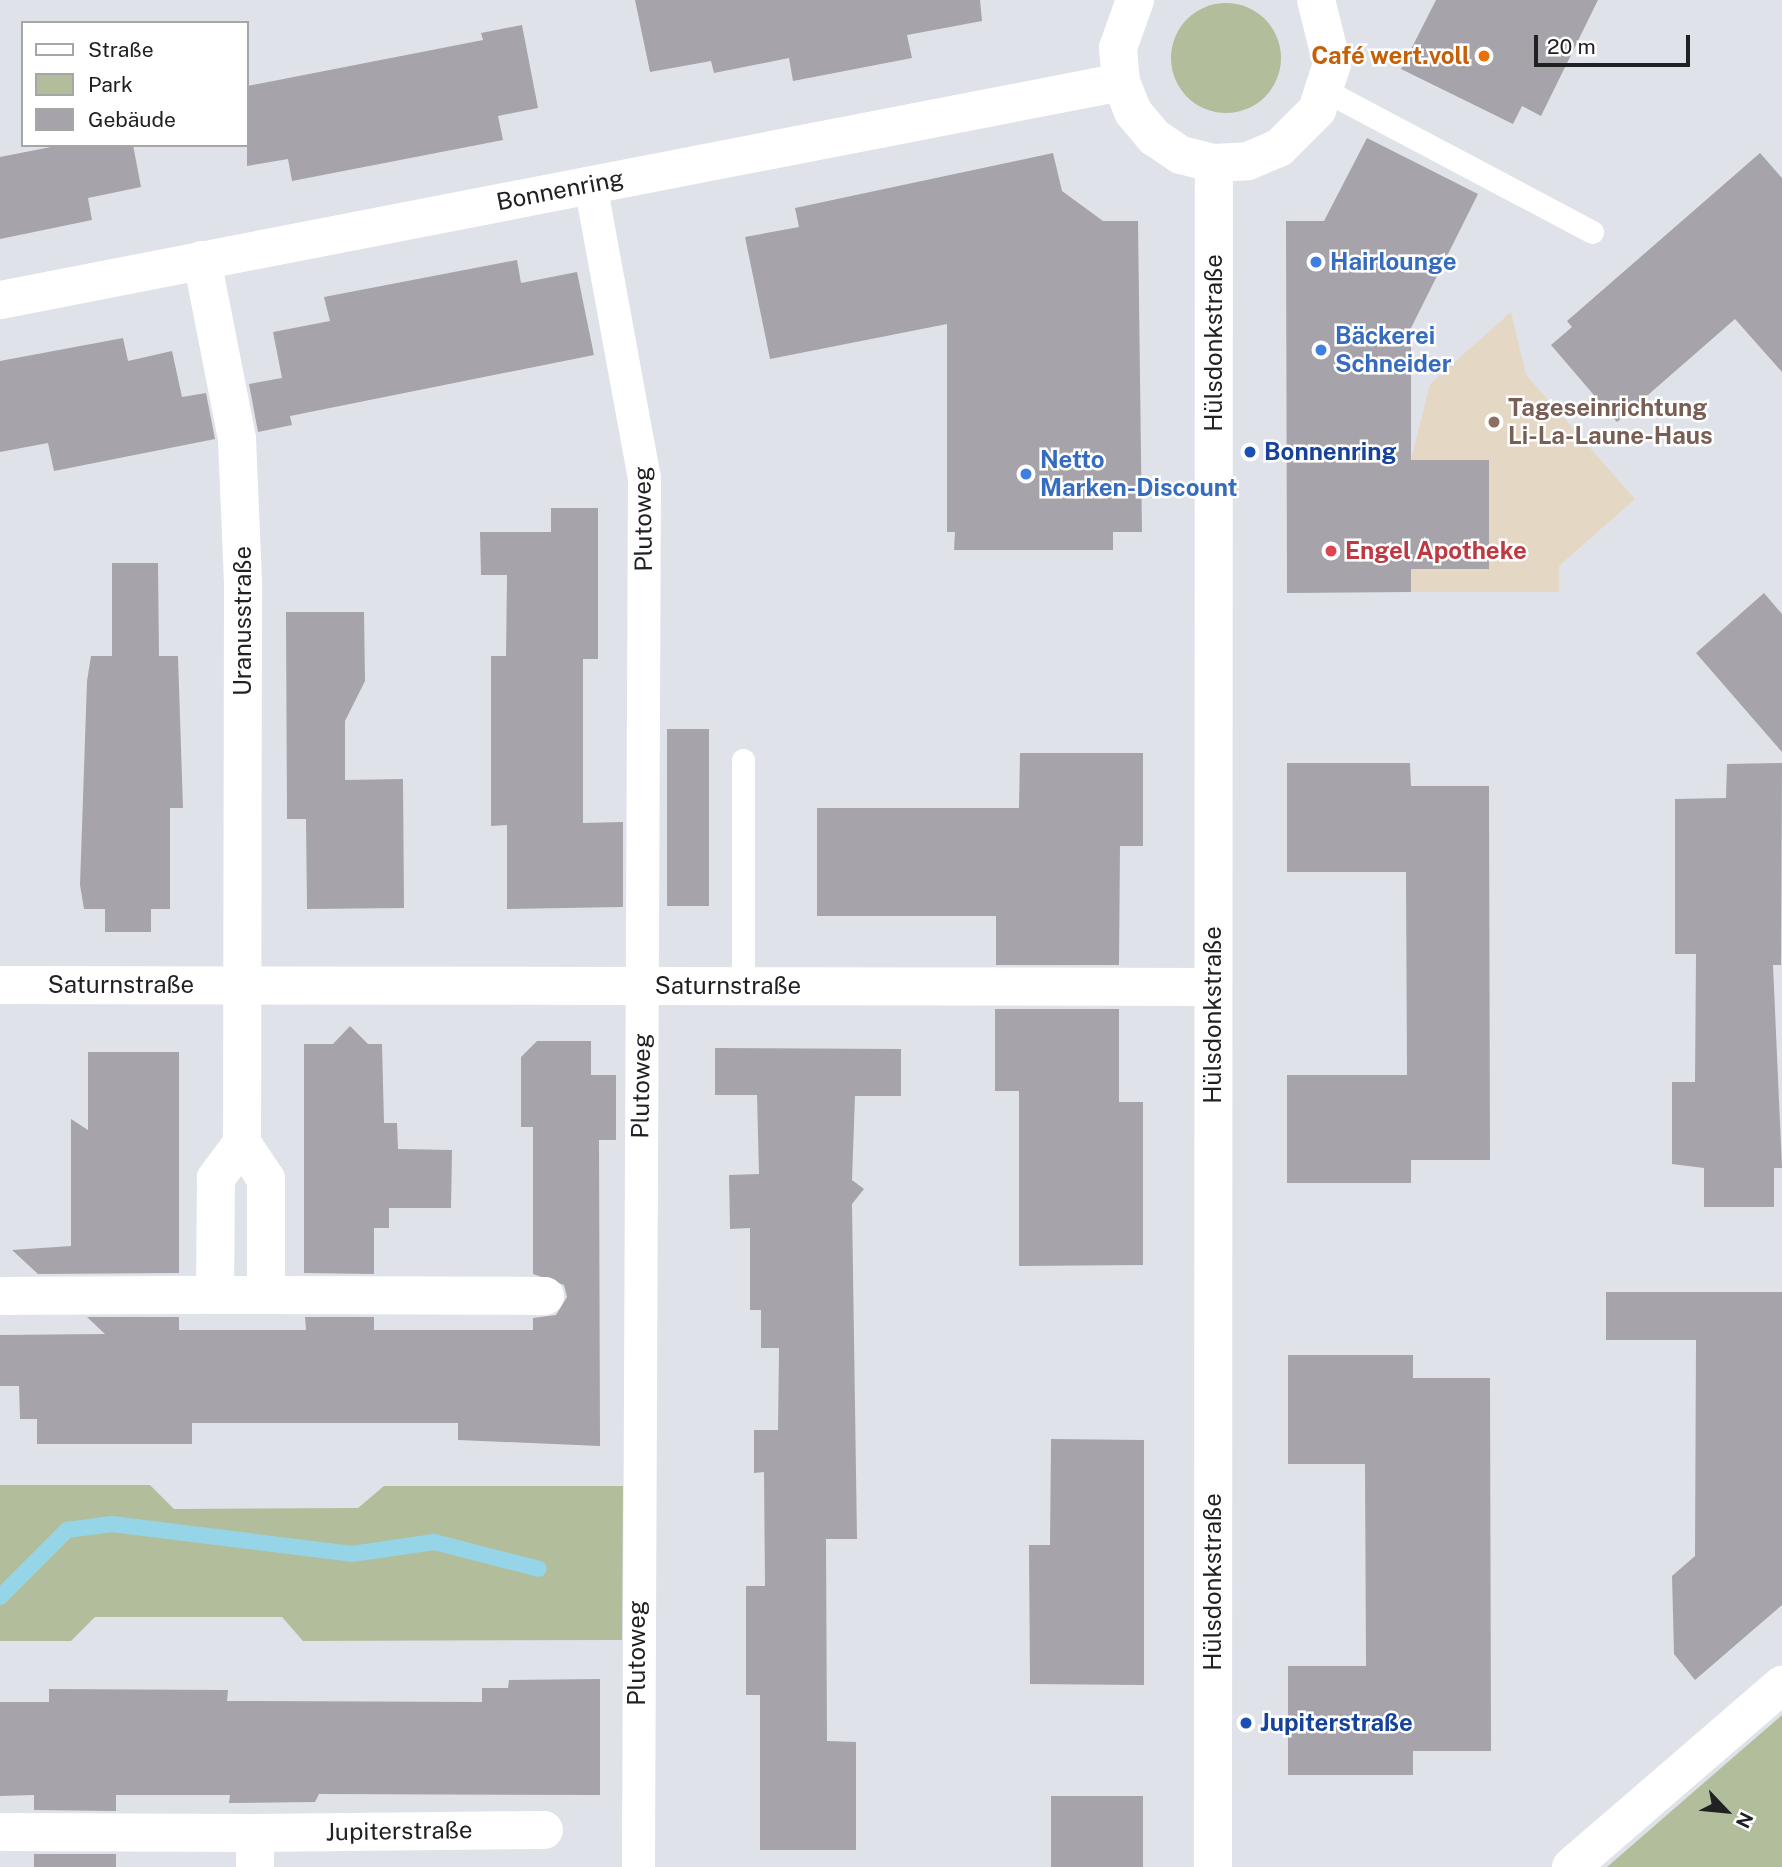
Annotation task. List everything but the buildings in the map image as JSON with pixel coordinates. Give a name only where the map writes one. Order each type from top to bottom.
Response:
[{"type":"street","points":[[1135,0],[1118,48],[1121,82],[1153,137],[1181,155],[1214,163],[1248,161],[1279,148],[1306,127],[1326,91],[1328,29],[1316,0]]},
{"type":"street","name":"Bonnenring","points":[[0,300],[1121,82]]},
{"type":"street","name":"Hülsdonkstraße","points":[[1213,1867],[1214,163]]},
{"type":"street","name":"Plutoweg","points":[[590,184],[642,447],[638,1867]]},
{"type":"street","name":"Uranusstraße","points":[[202,260],[241,474],[243,985]]},
{"type":"street","name":"Saturnstraße","points":[[0,985],[1213,987]]},
{"type":"street","points":[[243,985],[242,1143],[266,1179],[266,1295]]},
{"type":"street","points":[[215,1295],[216,1178],[242,1143]]},
{"type":"street","points":[[0,1296],[545,1296]]},
{"type":"street","points":[[1571,1867],[1782,1685]]},
{"type":"street","name":"Jupiterstraße","points":[[0,1832],[162,1850],[255,1850],[544,1829]]},
{"type":"lane","points":[[1326,91],[1592,232]]},
{"type":"lane","points":[[743,760],[743,986]]},
{"type":"shaded area","name":"Tageseinrichtung Li-La-Laune-Haus","points":[[1511,312],[1526,375],[1635,499],[1559,566],[1559,592],[1411,592],[1411,460],[1430,384]]},
{"type":"green space","points":[[1226,3],[1247,7],[1265,19],[1277,37],[1281,58],[1277,79],[1265,97],[1247,109],[1226,113],[1205,109],[1187,97],[1175,79],[1171,58],[1175,37],[1187,19],[1205,7]]},
{"type":"green space","points":[[0,1485],[150,1485],[174,1509],[358,1508],[384,1486],[623,1486],[622,1640],[303,1641],[282,1617],[95,1617],[71,1641],[0,1641]]},
{"type":"green space","points":[[1782,1715],[1782,1867],[1607,1867]]},
{"type":"waterway","points":[[0,1597],[67,1530],[112,1524],[352,1554],[434,1542],[539,1569]]},
{"type":"place","name":"Café wert.voll","points":[[1484,56]]},
{"type":"place","name":"Hairlounge","points":[[1316,262]]},
{"type":"place","name":"Bäckerei Schneider","points":[[1321,350]]},
{"type":"place","name":"Tageseinrichtung Li-La-Laune-Haus","points":[[1494,422]]},
{"type":"place","name":"Bonnenring","points":[[1250,452]]},
{"type":"place","name":"Netto Marken-Discount","points":[[1026,474]]},
{"type":"place","name":"Engel Apotheke","points":[[1331,551]]},
{"type":"place","name":"Jupiterstraße","points":[[1246,1723]]}]
